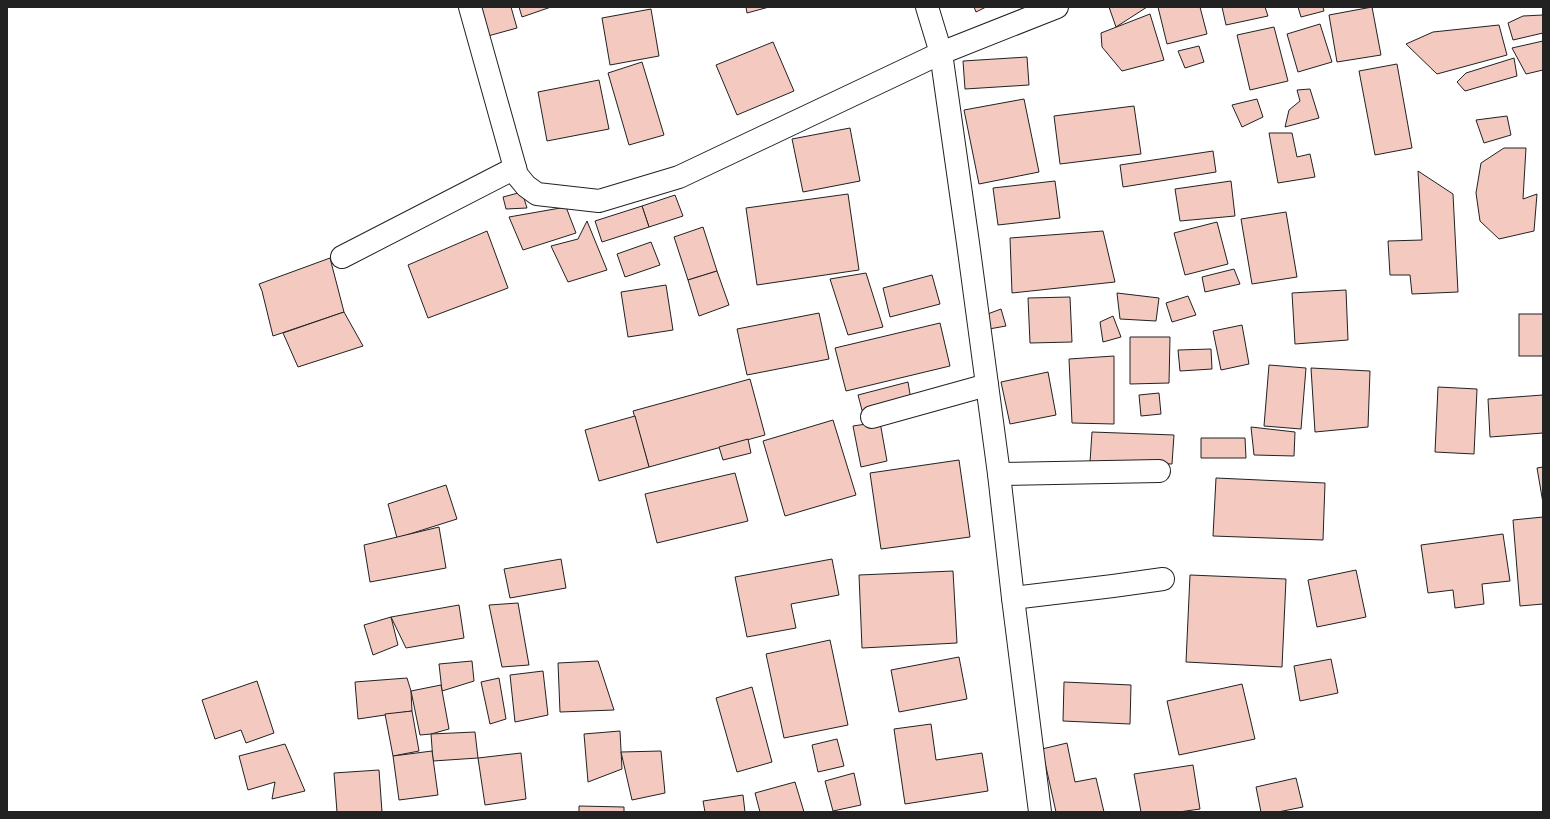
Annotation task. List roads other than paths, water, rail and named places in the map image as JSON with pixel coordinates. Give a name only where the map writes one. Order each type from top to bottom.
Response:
[{"type":"street","points":[[470,7],[517,175],[526,186],[537,194],[599,201],[679,177],[941,53],[1057,7]]},
{"type":"street","points":[[927,7],[941,53],[999,474],[1040,812]]},
{"type":"street","points":[[342,257],[515,168]]},
{"type":"street","points":[[872,418],[987,385]]},
{"type":"street","points":[[999,474],[1160,471]]},
{"type":"street","points":[[1013,598],[1163,579]]}]
